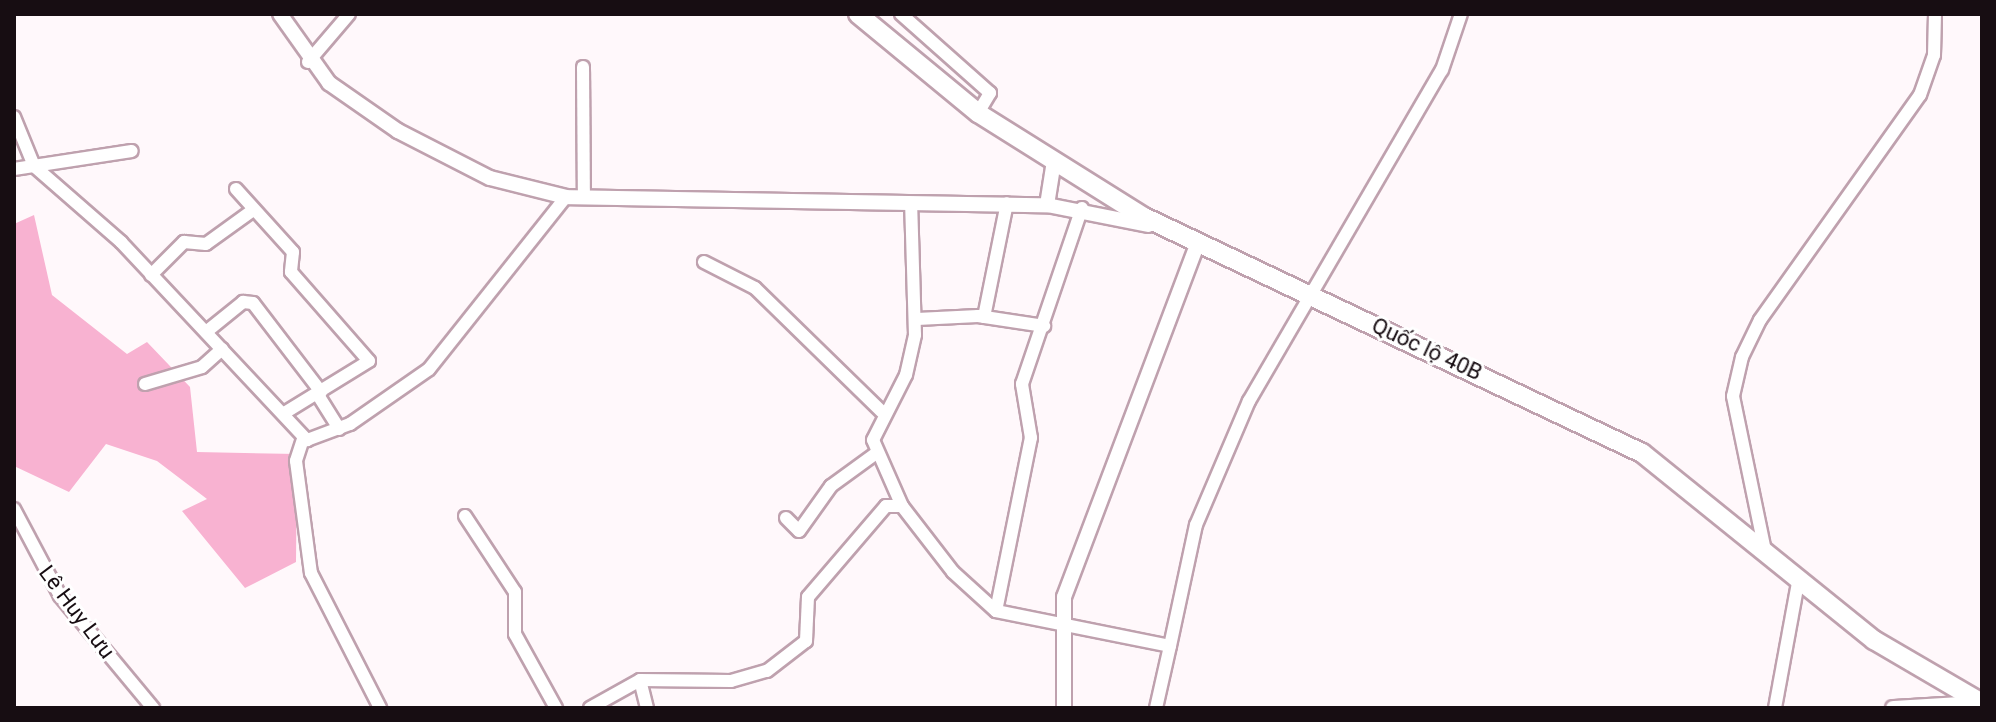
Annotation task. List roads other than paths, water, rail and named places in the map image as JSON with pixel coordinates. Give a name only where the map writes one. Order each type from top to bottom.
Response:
[{"type":"highway","name":"Quốc lộ 40B","points":[[858,14],[978,113],[1054,161],[1198,242],[1615,437],[1764,546],[1874,640],[1978,703]]},
{"type":"main road","points":[[280,14],[308,62],[398,131],[490,178],[566,197],[1047,205],[1082,208],[1198,242],[1077,557],[1061,626],[1064,708]]},
{"type":"main road","points":[[1047,205],[1054,161]]},
{"type":"main road","points":[[1893,708],[1978,703]]},
{"type":"street","points":[[308,62],[349,14]]},
{"type":"street","points":[[901,14],[990,93],[978,113]]},
{"type":"street","points":[[1156,708],[1170,646],[1178,586],[1218,468],[1309,295],[1442,70],[1461,14]]},
{"type":"street","points":[[1764,546],[1733,396],[1742,357],[1920,95],[1934,55],[1935,14]]},
{"type":"street","points":[[583,67],[584,196]]},
{"type":"street","points":[[14,117],[34,166],[151,275],[303,439]]},
{"type":"street","points":[[14,169],[132,151]]},
{"type":"street","points":[[236,189],[252,211],[293,252],[291,272],[369,358],[366,367],[283,414]]},
{"type":"street","points":[[303,439],[339,429],[429,369],[566,197]]},
{"type":"street","points":[[911,203],[917,319],[906,375],[882,412],[875,454],[902,506],[953,572],[996,611],[1170,646]]},
{"type":"street","points":[[984,317],[1007,203]]},
{"type":"street","points":[[996,611],[1031,438],[1022,384],[1082,208]]},
{"type":"street","points":[[151,275],[184,242],[206,244],[252,211]]},
{"type":"street","points":[[704,262],[755,288],[882,412]]},
{"type":"street","points":[[206,332],[243,302],[253,303],[320,393],[339,429]]},
{"type":"street","points":[[917,319],[984,317],[1044,326]]},
{"type":"street","points":[[145,384],[202,367],[222,349]]},
{"type":"street","points":[[303,439],[296,461],[311,573],[380,708]]},
{"type":"street","points":[[786,518],[799,531],[831,486],[875,454]]},
{"type":"street","points":[[590,708],[640,680],[731,681],[767,671],[806,641],[808,597],[822,577],[886,506],[902,506]]},
{"type":"street","name":"Lê Huy Lưu","points":[[14,509],[60,596],[153,708]]},
{"type":"street","points":[[465,516],[515,592],[515,634],[556,708]]},
{"type":"street","points":[[1775,708],[1799,577]]},
{"type":"street","points":[[640,680],[647,708]]}]
